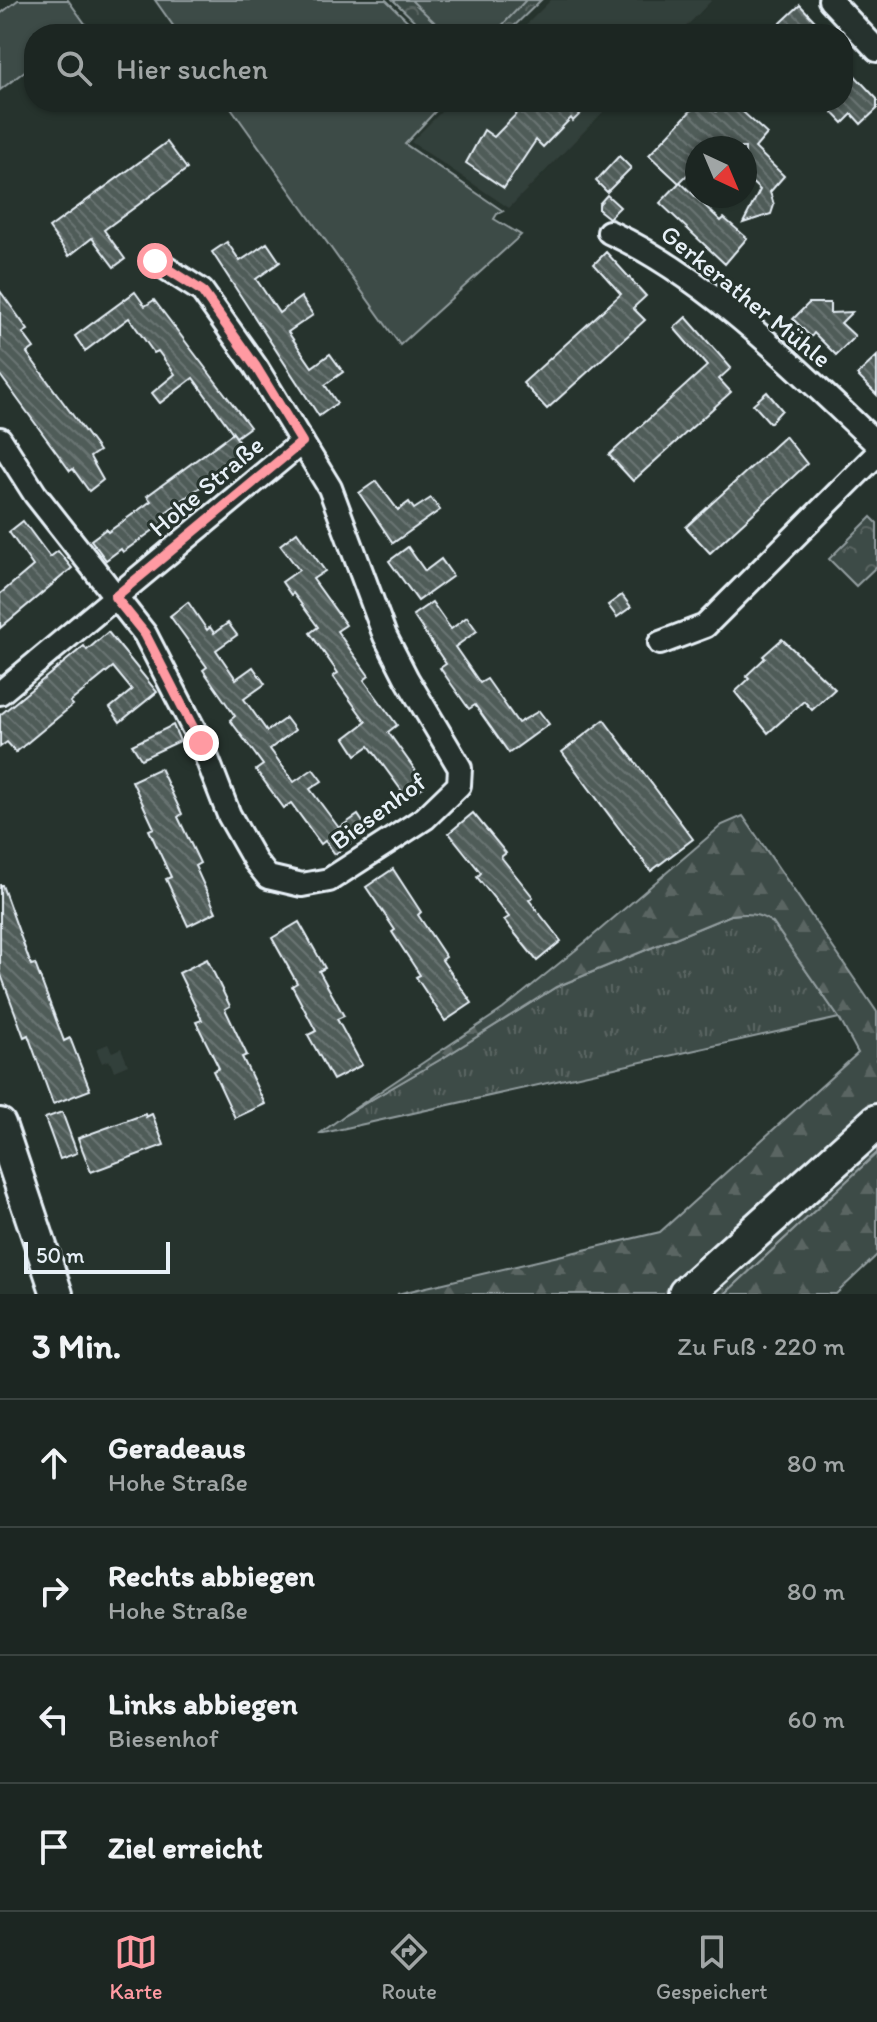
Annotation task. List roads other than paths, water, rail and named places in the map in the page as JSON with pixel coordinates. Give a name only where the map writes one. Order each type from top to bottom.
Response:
[{"type":"main road","points":[[686,1294],[877,1122]]},
{"type":"street","points":[[830,0],[853,24]]},
{"type":"street","points":[[853,24],[877,50]]},
{"type":"street","name":"Gerkerather Mühle","points":[[609,232],[640,246],[688,279],[785,358],[877,444]]},
{"type":"street","name":"Hohe Straße","points":[[0,693],[302,442],[256,367],[202,291],[155,261]]},
{"type":"street","name":"Biesenhof","points":[[0,439],[35,494],[145,634],[201,743],[229,815],[255,861],[268,877],[302,885],[329,880],[425,818],[459,785],[460,768],[385,636],[330,488],[302,442]]},
{"type":"street","points":[[660,643],[705,626],[877,454]]},
{"type":"street","points":[[0,1124],[57,1294]]}]
